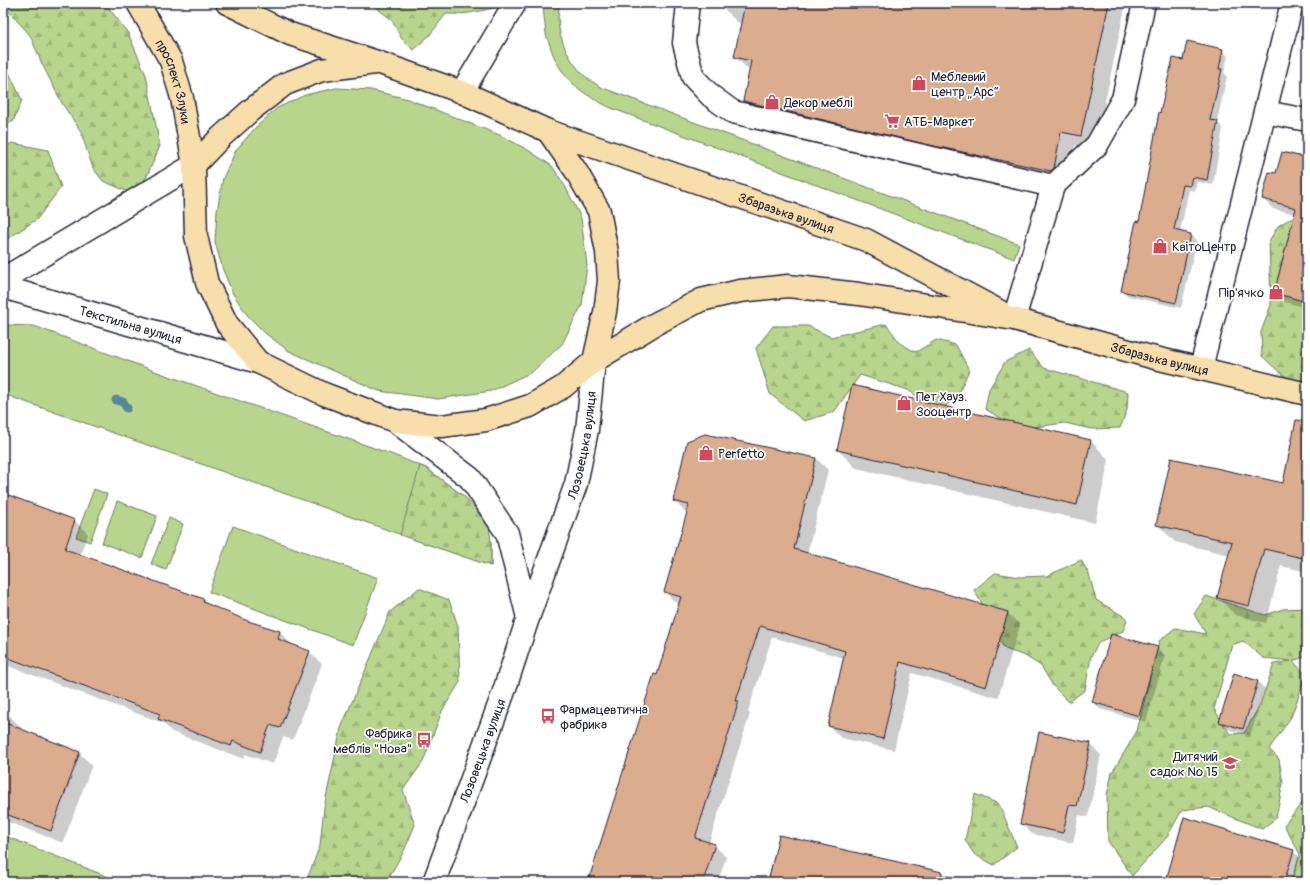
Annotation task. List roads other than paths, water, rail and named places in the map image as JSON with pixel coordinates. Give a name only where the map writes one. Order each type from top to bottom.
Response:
[{"type":"main road","name":"проспект Злуки","points":[[138,3],[171,61],[182,98],[194,165],[196,236],[207,283],[227,324],[258,362]]},
{"type":"main road","points":[[227,3],[290,34],[380,63]]},
{"type":"main road","points":[[194,165],[222,136],[251,110],[285,84],[322,70],[380,63]]},
{"type":"main road","name":"Збаразька вулиця","points":[[380,63],[462,92],[548,131],[866,240],[1014,319]]},
{"type":"main road","points":[[548,131],[576,171],[599,211],[607,252],[610,281],[594,361]]},
{"type":"main road","name":"Збаразька вулиця","points":[[258,362],[324,394],[395,421],[442,426],[486,420],[530,406],[563,387],[594,361],[655,324],[701,300],[740,291],[788,286],[859,294],[1014,319],[1151,357],[1307,394]]},
{"type":"street","points":[[462,92],[515,3]]},
{"type":"street","points":[[688,3],[684,43],[693,77],[711,96],[733,112],[1053,186]]},
{"type":"street","points":[[1014,319],[1053,186],[1096,145],[1123,99],[1144,3]]},
{"type":"street","points":[[1201,368],[1292,3]]},
{"type":"street","points":[[1265,112],[1307,120]]},
{"type":"street","points":[[3,279],[194,165]]},
{"type":"street","name":"Текстильна вулиця","points":[[3,287],[258,362]]},
{"type":"street","name":"Лозовецька вулиця","points":[[434,882],[503,694],[528,618],[576,484],[587,430],[594,361]]},
{"type":"street","points":[[395,421],[470,478],[507,533],[528,618]]},
{"type":"waterway","points":[[116,400],[123,402],[127,408]]},
{"type":"place","name":"Меблевий центр „Арс“","points":[[919,83]]},
{"type":"place","name":"Декор меблі","points":[[772,102]]},
{"type":"place","name":"АТБ-Маркет","points":[[892,121]]},
{"type":"place","name":"КвітоЦентр","points":[[1160,246]]},
{"type":"place","name":"Пір'ячко","points":[[1276,292]]},
{"type":"place","name":"Пет Хауз. Зооцентр","points":[[904,403]]},
{"type":"place","name":"Perfetto","points":[[706,453]]},
{"type":"place","name":"Фармацевтична фабрика","points":[[548,716]]},
{"type":"place","name":"Фабрика меблів \"Нова\"","points":[[424,740]]},
{"type":"place","name":"Дитячий садок № 15","points":[[1230,763]]}]
